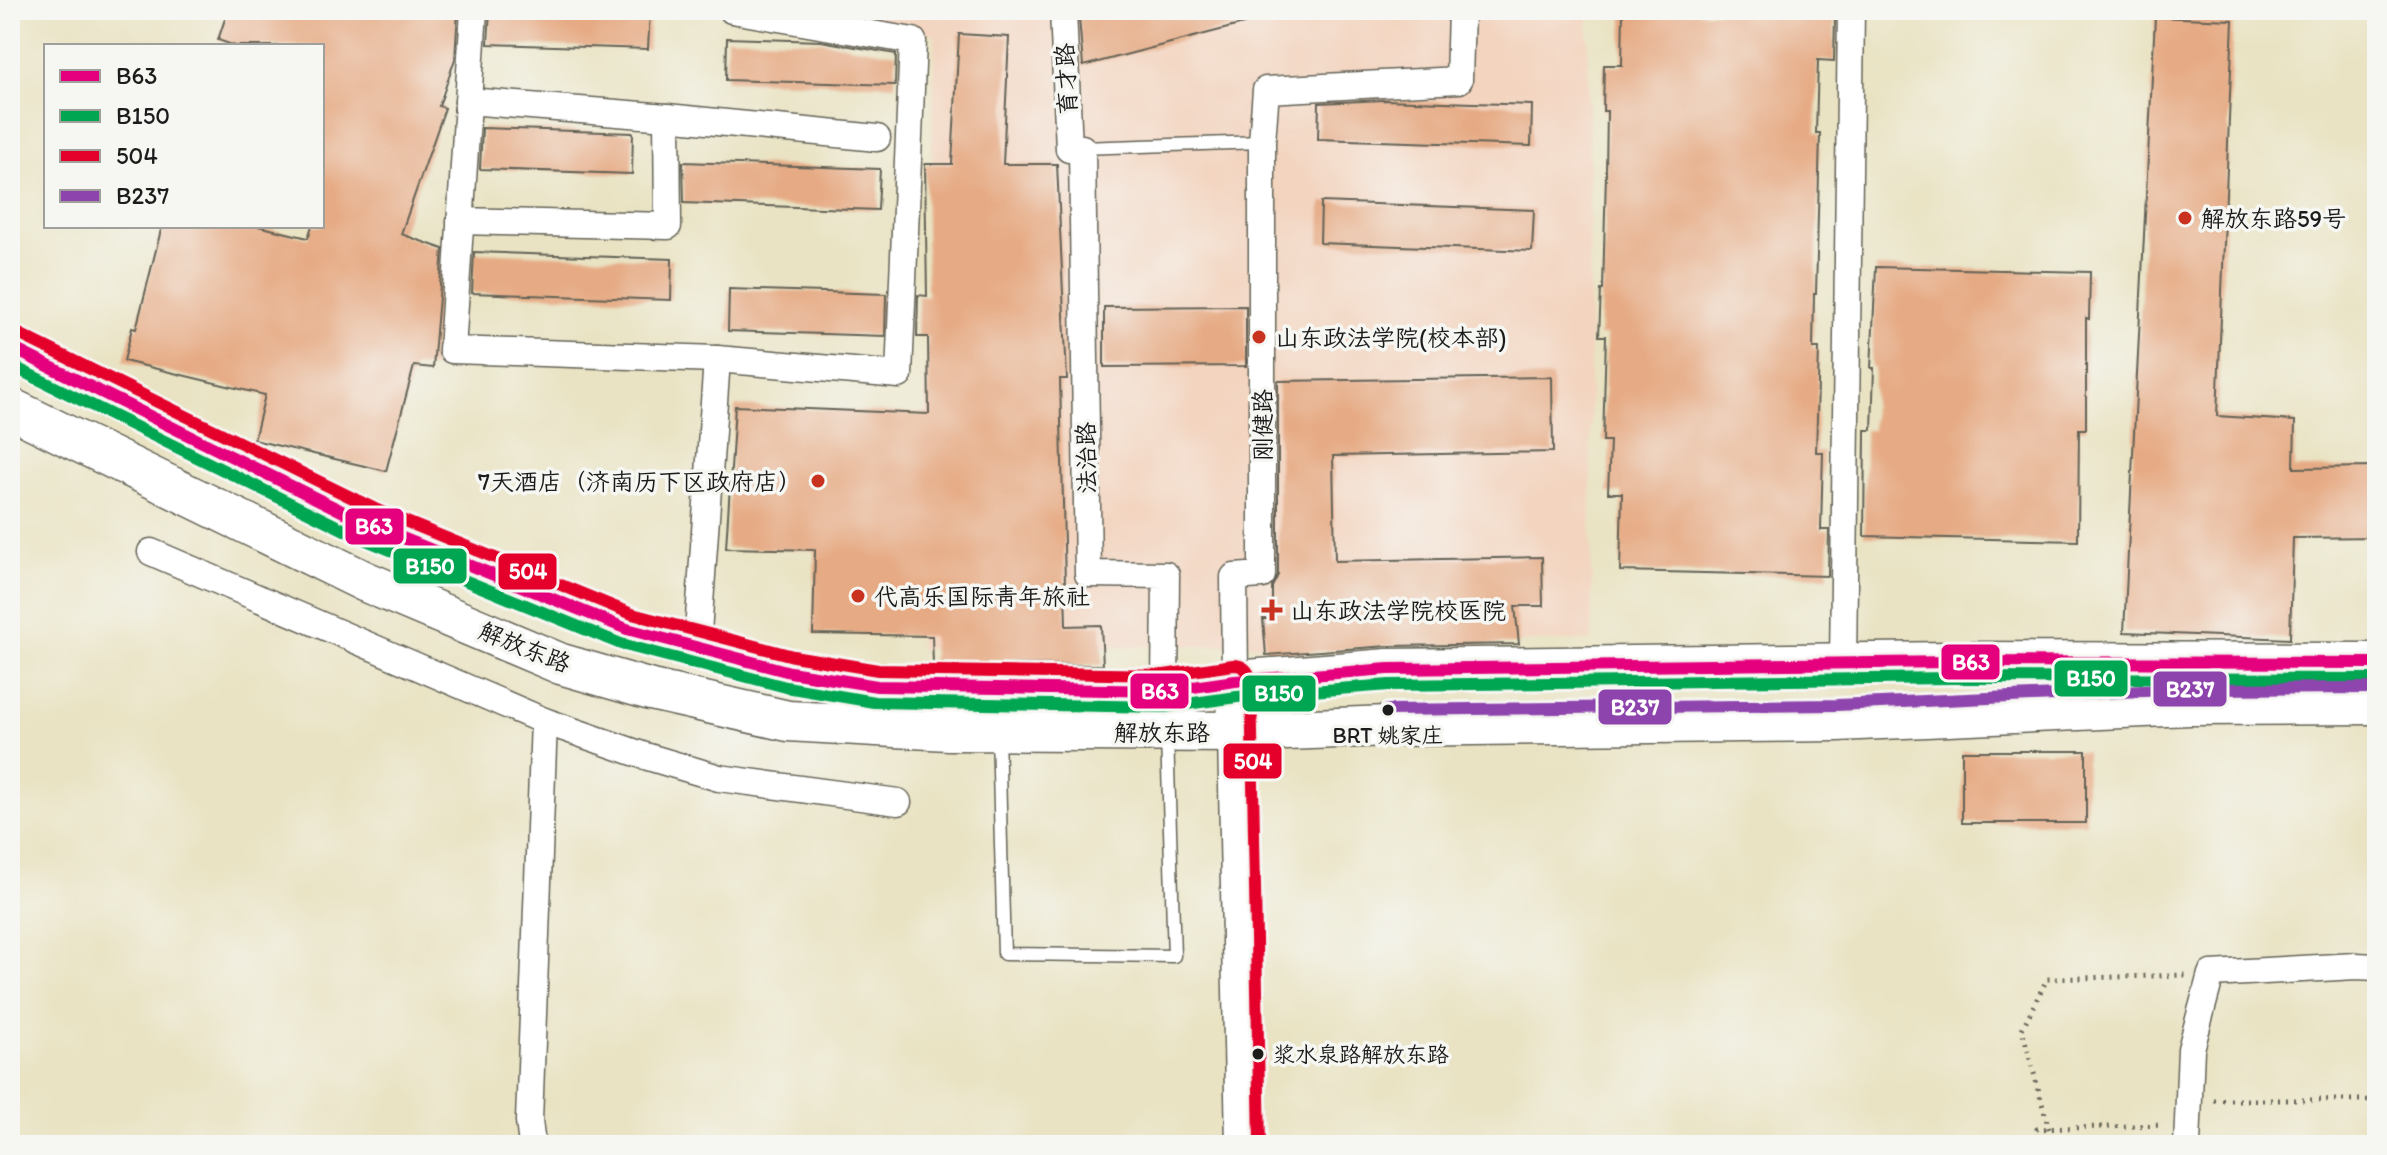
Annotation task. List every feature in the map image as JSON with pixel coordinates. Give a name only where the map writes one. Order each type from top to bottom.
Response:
[{"type":"main road","name":"解放东路","points":[[10,347],[368,524],[627,629],[790,672],[877,686],[1165,691],[1235,681],[1388,669],[1953,662],[2377,663]]},
{"type":"main road","name":"解放东路","points":[[10,408],[364,581],[561,664],[651,690],[788,721],[998,731],[1235,732],[1388,726],[1837,721],[2189,705],[2377,704]]},
{"type":"main road","points":[[1235,681],[1244,1145]]},
{"type":"street","points":[[474,10],[452,350],[717,359],[899,375],[913,41],[732,10]]},
{"type":"street","name":"育才路","points":[[1063,10],[1076,149]]},
{"type":"street","points":[[1262,142],[1266,90],[1459,80],[1461,10]]},
{"type":"street","points":[[1843,664],[1851,10]]},
{"type":"street","points":[[468,101],[877,138]]},
{"type":"street","points":[[460,221],[668,226],[667,117]]},
{"type":"street","name":"刚健路","points":[[1235,681],[1234,577],[1262,575],[1262,142]]},
{"type":"street","name":"法治路","points":[[1076,149],[1088,574],[1166,575],[1165,691]]},
{"type":"street","points":[[697,647],[717,359]]},
{"type":"street","points":[[151,552],[544,721],[645,756],[719,778],[898,802]]},
{"type":"street","points":[[532,1145],[529,1121],[544,721]]},
{"type":"street","points":[[2187,1123],[2191,1049],[2211,974],[2377,967]]},
{"type":"lane","points":[[1076,149],[1262,142]]},
{"type":"lane","points":[[998,731],[1004,954],[1174,956],[1167,732]]},
{"type":"path","points":[[2049,1129],[2022,1029],[2047,979],[2211,974]]},
{"type":"path","points":[[2031,1145],[2037,1129],[2187,1123],[2377,1100]]},
{"type":"shaded area","name":"山东政法学院(校本部)","points":[[831,10],[1588,10],[1592,641],[919,649],[935,35]]},
{"type":"building","points":[[228,10],[458,10],[455,59],[439,106],[445,108],[401,234],[443,249],[433,368],[414,366],[386,471],[254,440],[265,395],[124,361],[132,328],[136,329],[161,228],[266,228],[308,238],[311,228],[324,228],[324,44],[229,44],[218,40]]},
{"type":"building","points":[[490,10],[650,10],[648,49],[488,44]]},
{"type":"building","points":[[1108,10],[1269,10],[1270,17],[1083,66],[1079,17]]},
{"type":"building","points":[[1623,10],[1835,15],[1834,61],[1818,60],[1816,133],[1820,133],[1813,348],[1819,348],[1816,452],[1823,452],[1821,530],[1829,530],[1828,576],[1620,571],[1622,493],[1608,493],[1610,441],[1603,441],[1606,336],[1599,336],[1606,173],[1604,65],[1622,65]]},
{"type":"building","name":"解放东路59号","points":[[2155,17],[2233,20],[2217,416],[2295,421],[2294,468],[2377,467],[2377,537],[2293,538],[2290,639],[2124,632]]},
{"type":"building","points":[[959,34],[1009,37],[1003,164],[1057,164],[1067,379],[1060,379],[1066,626],[1101,625],[1103,665],[933,664],[932,636],[813,634],[815,550],[726,548],[735,406],[929,414],[928,337],[917,337],[918,295],[927,296],[925,164],[952,164]]},
{"type":"building","points":[[727,38],[821,41],[896,54],[895,85],[726,80]]},
{"type":"building","points":[[1385,100],[1532,105],[1531,146],[1318,139],[1319,103]]},
{"type":"building","points":[[482,128],[633,133],[632,174],[480,169]]},
{"type":"building","points":[[683,162],[880,169],[878,210],[684,203]]},
{"type":"building","points":[[1321,202],[1534,210],[1532,251],[1320,243]]},
{"type":"building","points":[[474,252],[672,259],[671,300],[472,293]]},
{"type":"building","points":[[1876,267],[2090,272],[2089,319],[2086,318],[2086,429],[2079,429],[2078,541],[1864,536],[1865,430],[1872,430],[1874,368],[1871,368]]},
{"type":"building","points":[[729,289],[886,294],[885,336],[728,331]]},
{"type":"building","points":[[1246,306],[1246,366],[1104,367],[1104,307]]},
{"type":"building","points":[[1552,377],[1553,452],[1333,456],[1335,561],[1542,557],[1543,606],[1515,606],[1519,644],[1388,646],[1266,655],[1263,619],[1272,619],[1272,587],[1278,575],[1278,381]]},
{"type":"building","points":[[1962,751],[2086,751],[2086,823],[1962,823]]},
{"type":"transit line","name":"504","points":[[17,333],[375,509],[632,614],[793,656],[878,670],[1164,675],[1233,665],[1243,667],[1251,681],[1260,1145]]},
{"type":"transit line","name":"B63","points":[[10,347],[368,524],[627,629],[790,672],[877,686],[1165,691],[1235,681],[1388,669],[1953,662],[2377,663]]},
{"type":"transit line","name":"B150","points":[[10,365],[361,538],[621,644],[786,687],[874,702],[1165,707],[1237,697],[1389,685],[1953,678],[2377,679]]},
{"type":"transit line","name":"B237","points":[[1388,710],[1837,705],[2188,689],[2377,688]]},
{"type":"place","name":"解放东路59号","points":[[2185,218]]},
{"type":"place","name":"山东政法学院(校本部)","points":[[1259,337]]},
{"type":"place","name":"7天酒店（济南历下区政府店）","points":[[818,481]]},
{"type":"place","name":"代高乐国际青年旅社","points":[[858,596]]},
{"type":"place","name":"山东政法学院校医院","points":[[1272,610]]},
{"type":"place","name":"BRT 姚家庄","points":[[1388,710]]},
{"type":"place","name":"浆水泉路解放东路","points":[[1258,1054]]}]
